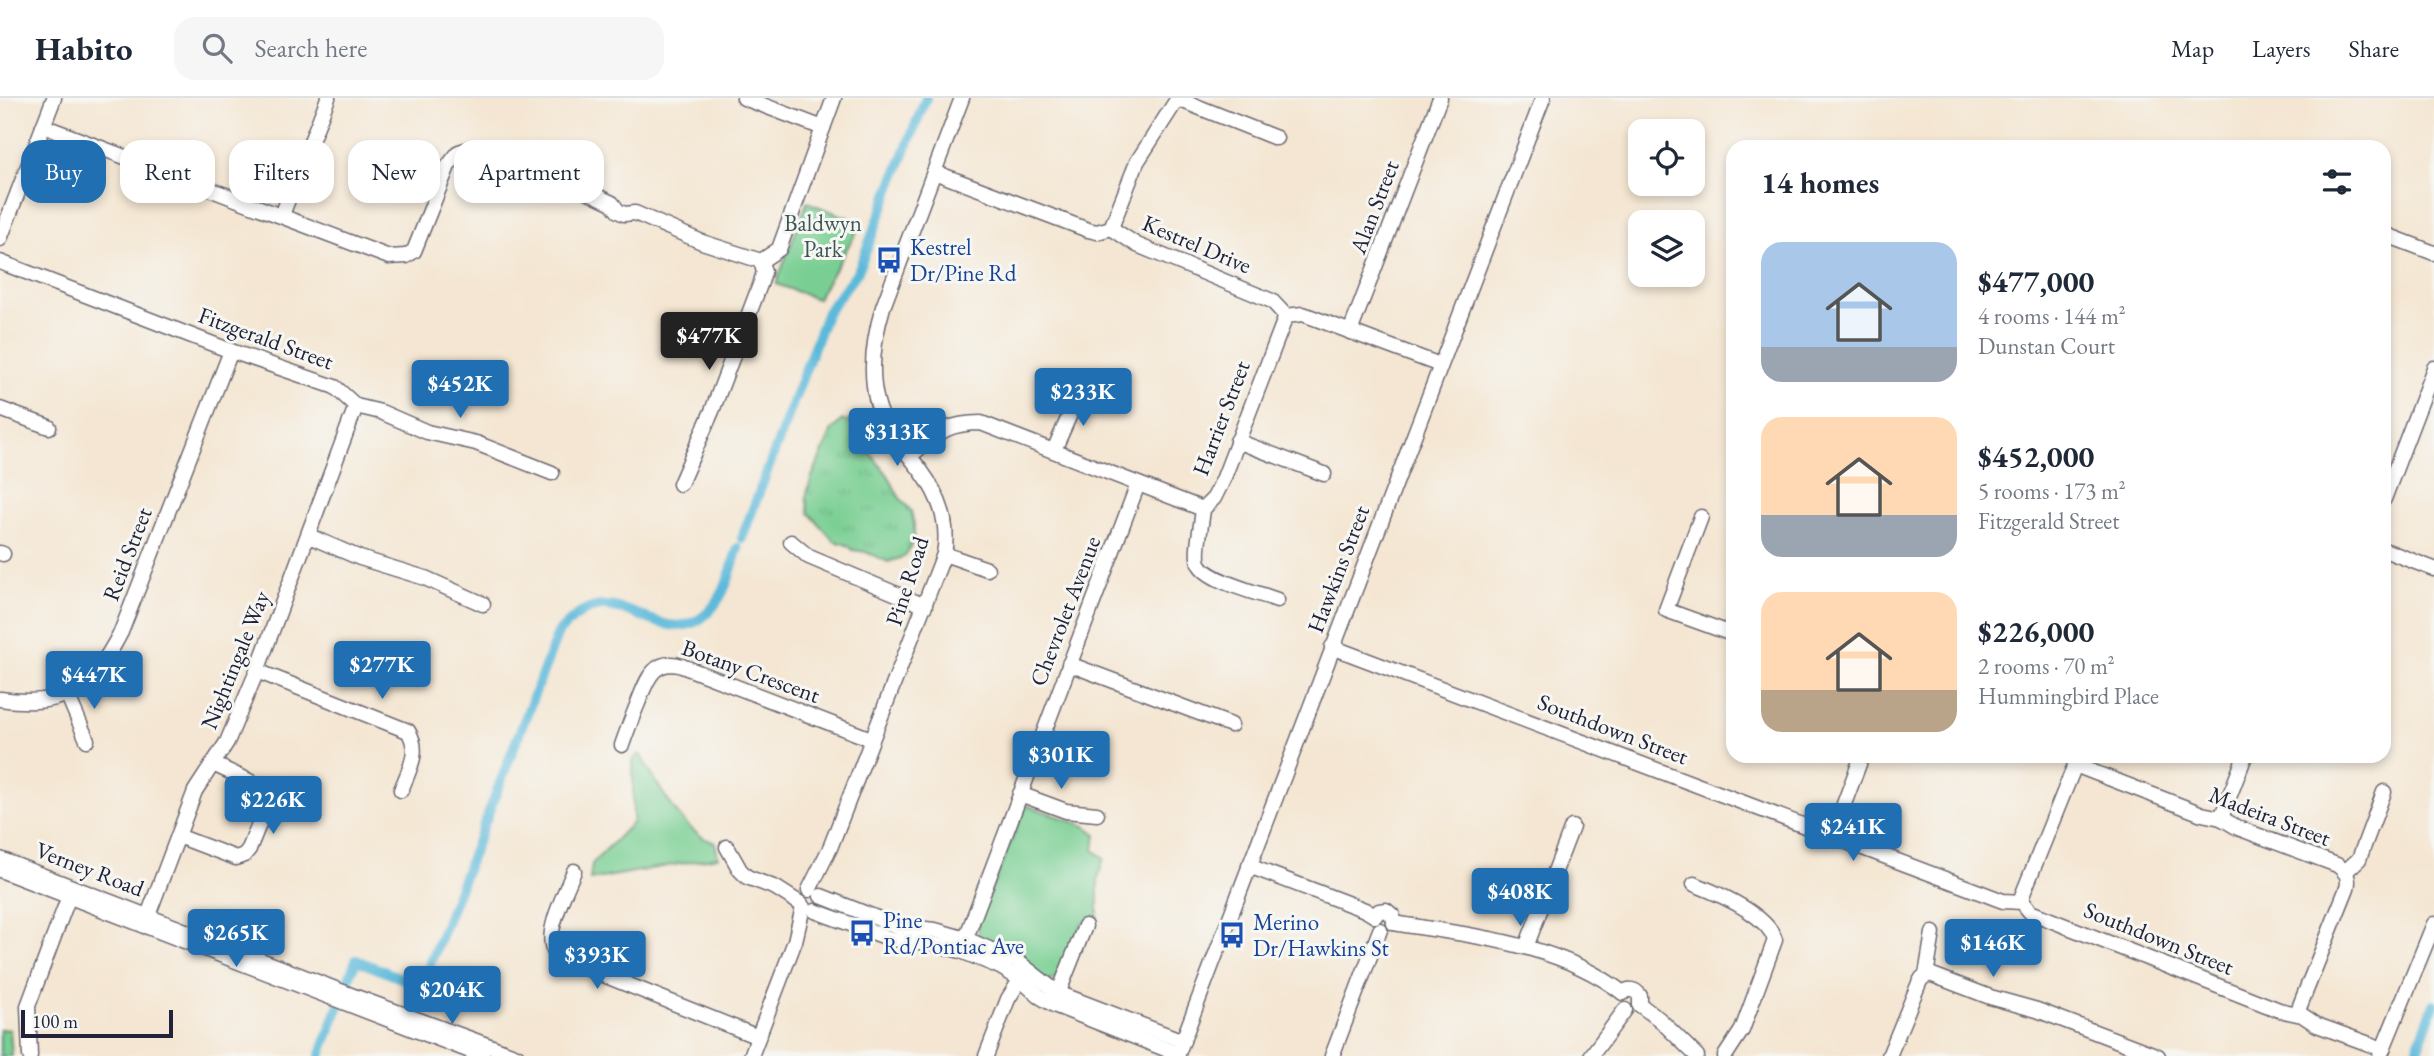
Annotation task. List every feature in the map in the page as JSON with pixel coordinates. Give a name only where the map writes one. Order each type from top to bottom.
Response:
[{"type":"street","points":[[1,233],[54,98]]},
{"type":"street","points":[[282,215],[328,98]]},
{"type":"street","points":[[744,98],[822,128]]},
{"type":"street","points":[[761,261],[779,249],[834,98]]},
{"type":"street","name":"Pine Road","points":[[751,1056],[944,554],[944,514],[928,478],[890,432],[880,407],[872,358],[883,307],[962,98]]},
{"type":"street","name":"Alan Street","points":[[1350,332],[1440,98]]},
{"type":"street","name":"Hawkins Street","points":[[1179,1050],[1543,98]]},
{"type":"street","points":[[1111,229],[1137,162],[1178,99],[1276,138]]},
{"type":"street","points":[[43,126],[389,257],[406,256],[414,251],[452,159],[459,152],[469,149],[578,187],[612,203],[618,201],[628,204],[635,214],[702,242],[761,261]]},
{"type":"street","name":"Kestrel Drive","points":[[934,172],[1088,230],[1097,232],[1111,229],[1137,245],[1272,301],[1286,316],[1303,314],[1440,365]]},
{"type":"street","points":[[2391,237],[2434,253]]},
{"type":"street","points":[[680,484],[716,400],[761,282],[764,272],[761,261]]},
{"type":"street","name":"Fitzgerald Street","points":[[0,262],[231,351],[335,387],[356,406],[381,412],[419,429],[476,443],[552,473]]},
{"type":"street","name":"Harrier Street","points":[[910,456],[944,428],[963,423],[982,423],[1203,509],[1214,498],[1223,480],[1286,316]]},
{"type":"street","name":"Reid Street","points":[[68,696],[99,669],[121,632],[231,351]]},
{"type":"street","points":[[2391,483],[2429,398],[2434,368]]},
{"type":"street","points":[[1054,450],[1076,401],[1089,389]]},
{"type":"street","name":"Nightingale Way","points":[[146,921],[197,788],[227,742],[257,671],[356,406]]},
{"type":"street","points":[[0,410],[49,428]]},
{"type":"street","points":[[1237,441],[1324,474]]},
{"type":"street","name":"Chevrolet Avenue","points":[[964,945],[1138,484]]},
{"type":"street","points":[[1203,509],[1197,555],[1199,565],[1209,575],[1277,600]]},
{"type":"street","points":[[1701,517],[1666,610],[1726,632]]},
{"type":"street","points":[[309,536],[360,558],[425,578],[483,604]]},
{"type":"street","points":[[791,542],[808,557],[925,606]]},
{"type":"street","points":[[2391,553],[2434,569]]},
{"type":"street","points":[[944,554],[987,569]]},
{"type":"street","name":"Southdown Street","points":[[1332,647],[2003,901],[2022,902],[2030,912],[2279,1010],[2297,1013],[2317,1025],[2381,1053]]},
{"type":"street","name":"Botany Crescent","points":[[622,746],[647,678],[654,670],[668,663],[871,739]]},
{"type":"street","points":[[1069,664],[1231,724]]},
{"type":"street","points":[[257,671],[408,731],[416,750],[401,790]]},
{"type":"street","points":[[0,699],[28,703],[68,696],[87,740]]},
{"type":"street","points":[[1832,836],[1859,763]]},
{"type":"street","points":[[2022,902],[2074,763]]},
{"type":"street","name":"Madeira Street","points":[[2082,763],[2202,814],[2221,818],[2238,828],[2337,865],[2346,872],[2347,888],[2297,1013]]},
{"type":"street","points":[[2221,818],[2242,763]]},
{"type":"street","points":[[178,836],[236,858],[249,849],[268,802],[267,792],[260,785],[213,764]]},
{"type":"street","points":[[2346,872],[2361,855],[2384,792]]},
{"type":"street","points":[[1020,794],[1066,811],[1097,814]]},
{"type":"street","points":[[1526,947],[1572,827]]},
{"type":"street","points":[[727,847],[747,877],[811,901],[891,939],[964,945],[1000,967],[1024,974],[1039,996],[1056,999],[1179,1050]]},
{"type":"street","name":"Verney Road","points":[[0,859],[70,892]]},
{"type":"street","points":[[1249,866],[1375,916]]},
{"type":"street","name":"Verney Road","points":[[0,870],[70,892],[336,994],[483,1056]]},
{"type":"street","points":[[574,871],[552,928],[551,941],[555,953],[564,959],[758,1037]]},
{"type":"street","points":[[1694,884],[1731,900],[1769,927],[1775,940],[1742,1030],[1726,1056]]},
{"type":"street","points":[[30,1056],[28,1006],[70,892]]},
{"type":"street","points":[[1380,930],[1374,922],[1375,916],[1383,910],[1389,911],[1394,923]]},
{"type":"street","points":[[1394,923],[1526,947],[1583,968],[1623,993]]},
{"type":"street","points":[[1380,930],[1387,930],[1394,923]]},
{"type":"street","points":[[2381,1053],[2434,924]]},
{"type":"street","points":[[1056,999],[1085,926]]},
{"type":"street","points":[[1332,1056],[1380,930]]},
{"type":"street","points":[[1889,1056],[1919,983],[1926,975],[1933,933]]},
{"type":"street","points":[[986,1056],[1008,999],[1024,974]]},
{"type":"street","points":[[1926,975],[2037,1010],[2158,1056]]},
{"type":"street","points":[[1635,991],[1640,996],[1640,1005],[1632,1011],[1625,1010],[1620,1002],[1623,993],[1635,991]]},
{"type":"street","name":"Verney Road","points":[[355,1002],[517,1056]]},
{"type":"street","points":[[1640,1005],[1659,1019],[1697,1056]]},
{"type":"street","points":[[1591,1056],[1625,1010]]},
{"type":"green space","name":"Baldwyn Park","points":[[807,202],[862,223],[817,299],[776,284]]},
{"type":"green space","points":[[842,420],[852,422],[869,452],[888,475],[899,497],[911,511],[914,542],[904,557],[888,562],[866,552],[853,550],[834,541],[809,513],[806,497],[811,479],[832,430]]},
{"type":"green space","points":[[640,754],[662,792],[682,819],[704,838],[715,842],[718,857],[590,880],[592,864],[633,822],[633,759]]},
{"type":"green space","points":[[1026,805],[1085,826],[1096,834],[1094,850],[1104,858],[1098,879],[1098,919],[1082,924],[1060,976],[1048,982],[978,936],[978,922]]},
{"type":"green space","points":[[0,1029],[10,1030],[12,1056],[0,1056]]},
{"type":"waterway","points":[[742,538],[827,312],[858,271],[926,98]]},
{"type":"waterway","points":[[320,1056],[356,960],[411,982],[419,982],[425,977],[558,633],[578,615],[603,606],[672,625],[686,625],[700,619],[722,594],[738,548]]},
{"type":"waterway","points":[[2415,1056],[2434,1004]]},
{"type":"place","name":"Kestrel Dr/Pine Rd","points":[[889,260]]},
{"type":"place","name":"Pine Rd/Pontiac Ave","points":[[862,933]]},
{"type":"place","name":"Merino Dr/Hawkins St","points":[[1232,935]]}]
